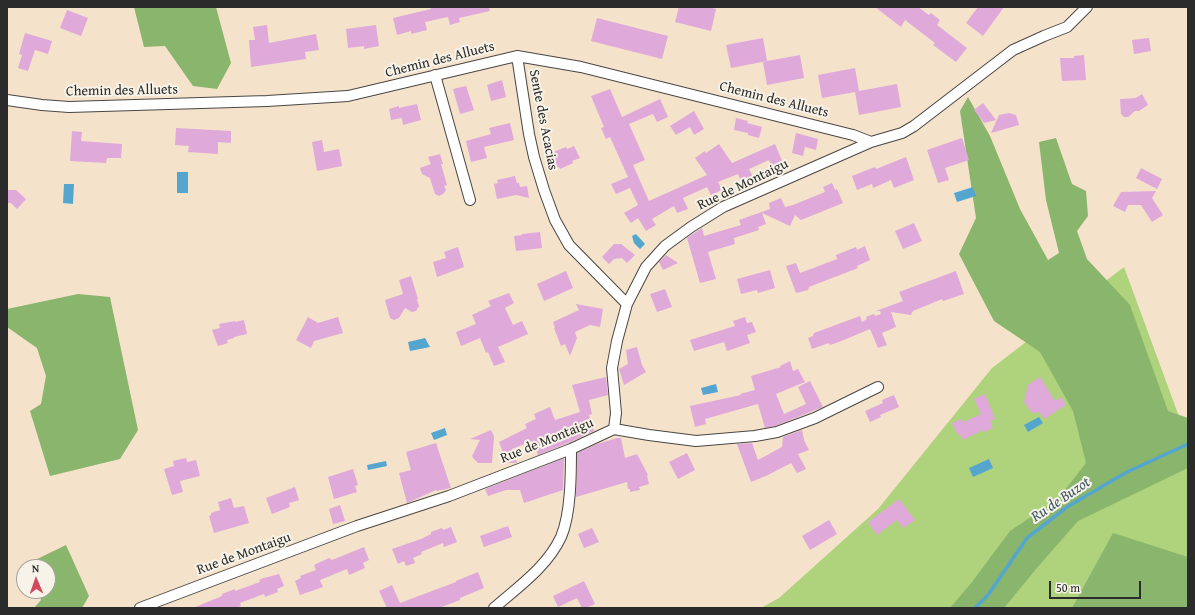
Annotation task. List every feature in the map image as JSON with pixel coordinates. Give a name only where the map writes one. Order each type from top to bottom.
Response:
[{"type":"street","name":"Rue de Montaigu","points":[[140,608],[158,604],[357,526],[449,496],[571,449],[614,429],[616,413],[612,368],[617,340],[627,304],[646,267],[665,246],[722,207],[871,142],[902,132],[914,126],[1013,50],[1067,27],[1087,7]]},
{"type":"street","name":"Chemin des Alluets","points":[[7,100],[42,105],[69,106],[267,101],[348,96],[517,56],[581,68],[699,96],[853,135],[871,142]]},
{"type":"street","name":"Sente des Acacias","points":[[517,56],[534,157],[555,220],[569,245],[627,304]]},
{"type":"street","points":[[435,75],[470,200]]},
{"type":"street","points":[[614,429],[701,441],[755,436],[777,432],[815,418],[878,387]]},
{"type":"street","points":[[494,608],[524,583],[547,560],[561,536],[568,511],[571,449]]},
{"type":"green space","points":[[134,7],[216,7],[231,63],[217,89],[193,86],[165,46],[144,47]]},
{"type":"green space","points":[[968,97],[990,136],[1020,209],[1048,260],[1059,253],[1046,200],[1039,142],[1056,138],[1072,184],[1086,191],[1088,216],[1077,231],[1087,259],[1130,305],[1168,411],[1188,418],[1188,468],[1078,521],[1004,608],[950,608],[972,582],[1010,531],[1058,499],[1086,463],[1073,411],[1040,352],[994,321],[959,254],[976,218],[960,111]]},
{"type":"green space","points":[[1124,267],[1188,441],[1188,608],[761,608],[779,598],[878,509],[992,368]]},
{"type":"green space","points":[[78,294],[110,297],[138,430],[120,459],[50,476],[30,411],[41,404],[46,376],[37,348],[7,327],[7,309]]},
{"type":"green space","points":[[1113,533],[1188,557],[1188,608],[1072,608]]},
{"type":"green space","points":[[66,545],[89,596],[82,608],[34,608],[41,599],[56,599],[56,559],[37,559]]},
{"type":"water","points":[[177,172],[188,172],[188,193],[177,193]]},
{"type":"water","points":[[64,184],[74,184],[73,204],[63,203]]},
{"type":"water","points":[[973,187],[976,196],[957,202],[954,193]]},
{"type":"water","points":[[636,234],[645,244],[640,249],[634,243],[632,236]]},
{"type":"water","points":[[425,338],[430,347],[410,351],[408,342]]},
{"type":"water","points":[[716,384],[718,392],[703,395],[701,388]]},
{"type":"water","points":[[1039,417],[1043,423],[1028,432],[1024,425]]},
{"type":"water","points":[[445,428],[447,435],[434,440],[431,433]]},
{"type":"water","points":[[989,459],[993,468],[973,477],[969,468]]},
{"type":"water","points":[[386,461],[387,466],[368,470],[367,465]]},
{"type":"building","points":[[431,7],[489,7],[490,11],[459,18],[460,22],[450,25],[448,17],[425,22],[427,30],[411,34],[411,31],[397,35],[393,18],[431,9]]},
{"type":"building","points":[[679,7],[709,7],[716,9],[711,31],[675,22]]},
{"type":"building","points":[[875,7],[918,7],[929,15],[931,13],[940,20],[937,25],[967,48],[956,62],[933,45],[935,43],[905,20],[901,27]]},
{"type":"building","points":[[978,7],[1004,7],[983,36],[966,23]]},
{"type":"building","points":[[67,10],[88,18],[81,36],[60,28]]},
{"type":"building","points":[[597,18],[668,36],[662,59],[591,41]]},
{"type":"building","points":[[267,25],[269,43],[316,34],[319,50],[305,52],[306,59],[251,67],[249,40],[255,40],[253,27]]},
{"type":"building","points":[[376,25],[379,46],[364,49],[364,46],[348,48],[346,29]]},
{"type":"building","points":[[25,33],[52,41],[48,54],[35,50],[28,71],[18,68],[22,55],[19,54]]},
{"type":"building","points":[[763,38],[767,61],[731,68],[726,45]]},
{"type":"building","points":[[1149,38],[1151,51],[1134,54],[1132,40]]},
{"type":"building","points":[[800,55],[804,78],[767,85],[763,62]]},
{"type":"building","points":[[1084,55],[1086,80],[1062,81],[1060,58],[1074,58],[1074,56]]},
{"type":"building","points":[[855,68],[859,91],[897,84],[901,107],[859,115],[855,92],[822,98],[818,75]]},
{"type":"building","points":[[502,80],[506,97],[491,101],[487,85]]},
{"type":"building","points":[[466,86],[474,110],[460,114],[453,89]]},
{"type":"building","points":[[610,89],[622,117],[660,99],[668,117],[657,122],[653,114],[629,124],[645,160],[633,165],[649,201],[707,175],[695,158],[705,151],[706,153],[719,144],[732,163],[775,144],[783,163],[772,168],[769,160],[749,169],[753,177],[741,181],[738,174],[718,182],[722,190],[711,195],[707,187],[683,198],[688,209],[677,213],[674,206],[652,219],[656,225],[646,231],[638,218],[631,223],[624,213],[638,205],[630,188],[616,194],[611,184],[628,177],[610,137],[606,139],[601,128],[604,127],[591,96]]},
{"type":"building","points":[[1142,94],[1148,105],[1139,111],[1135,111],[1128,117],[1124,117],[1121,114],[1120,99],[1136,98]]},
{"type":"building","points":[[983,103],[996,120],[984,123],[974,110]]},
{"type":"building","points":[[417,104],[421,120],[403,125],[402,118],[391,120],[389,109]]},
{"type":"building","points":[[694,111],[704,129],[694,135],[690,127],[676,135],[670,126]]},
{"type":"building","points":[[1009,113],[1016,115],[1019,125],[991,133],[999,115]]},
{"type":"building","points":[[736,118],[762,127],[759,138],[748,135],[748,133],[734,130]]},
{"type":"building","points":[[510,123],[514,140],[484,147],[487,158],[471,162],[466,141],[491,134],[489,128]]},
{"type":"building","points":[[176,128],[231,131],[231,143],[218,142],[218,154],[188,152],[189,146],[175,145]]},
{"type":"building","points":[[72,131],[82,132],[81,141],[122,144],[121,158],[107,158],[106,163],[70,161]]},
{"type":"building","points":[[796,133],[818,139],[816,150],[805,147],[803,156],[792,153]]},
{"type":"building","points":[[962,138],[969,160],[945,168],[949,180],[938,183],[927,150]]},
{"type":"building","points":[[322,140],[324,152],[339,149],[342,166],[317,171],[312,142]]},
{"type":"building","points":[[574,146],[580,158],[572,161],[573,163],[560,169],[559,167],[552,170],[546,158],[554,154],[553,152],[566,147],[567,149]]},
{"type":"building","points":[[440,154],[443,164],[441,164],[447,185],[444,186],[446,190],[439,196],[435,194],[430,178],[422,174],[420,168],[431,164],[428,157]]},
{"type":"building","points":[[906,157],[914,180],[894,188],[891,180],[873,188],[872,184],[857,190],[852,176],[875,167],[876,169]]},
{"type":"building","points":[[1141,168],[1162,179],[1157,189],[1136,178]]},
{"type":"building","points":[[515,176],[520,187],[527,186],[529,198],[516,195],[497,199],[494,184],[498,183],[497,180]]},
{"type":"building","points":[[832,183],[835,190],[837,189],[843,203],[801,220],[795,215],[790,226],[762,213],[766,224],[758,227],[759,230],[734,238],[735,244],[708,252],[716,279],[700,283],[687,238],[702,228],[704,236],[741,225],[739,220],[770,209],[769,203],[781,198],[785,207],[793,205],[825,192],[823,187]]},
{"type":"building","points":[[7,190],[16,190],[26,199],[17,209],[11,203],[7,203]]},
{"type":"building","points":[[1156,191],[1152,198],[1163,215],[1152,222],[1141,205],[1128,205],[1125,212],[1113,206],[1121,192]]},
{"type":"building","points":[[914,223],[922,241],[903,249],[895,231]]},
{"type":"building","points":[[540,232],[542,248],[516,251],[514,236]]},
{"type":"building","points":[[614,244],[621,244],[635,255],[627,263],[622,258],[614,259],[609,264],[602,257]]},
{"type":"building","points":[[865,246],[870,260],[857,266],[858,268],[809,287],[808,290],[796,293],[786,266],[796,263],[800,273],[837,259],[836,255],[856,247],[857,250]]},
{"type":"building","points":[[458,247],[464,267],[437,277],[433,262],[446,258],[444,252]]},
{"type":"building","points":[[666,255],[678,263],[663,270],[659,262]]},
{"type":"building","points":[[770,270],[775,288],[758,293],[757,290],[741,294],[737,279]]},
{"type":"building","points":[[566,271],[573,288],[544,301],[537,284]]},
{"type":"building","points":[[956,271],[964,294],[943,301],[942,299],[913,311],[911,315],[891,312],[896,327],[882,333],[887,345],[878,348],[870,329],[839,342],[830,345],[829,343],[812,349],[808,338],[813,336],[814,333],[860,316],[862,322],[867,319],[866,317],[874,314],[875,316],[881,314],[880,311],[876,311],[903,301],[899,292]]},
{"type":"building","points":[[411,276],[419,306],[416,311],[412,312],[405,308],[399,318],[394,320],[390,318],[385,300],[403,294],[399,280]]},
{"type":"building","points":[[665,289],[672,307],[657,312],[650,294]]},
{"type":"building","points":[[509,293],[514,303],[505,308],[513,325],[522,321],[528,334],[498,347],[505,362],[494,366],[488,352],[486,353],[480,338],[461,346],[456,332],[476,324],[472,315],[491,306],[488,301]]},
{"type":"building","points":[[576,304],[603,309],[600,327],[590,325],[575,332],[577,338],[570,356],[565,344],[561,346],[553,322],[579,310]]},
{"type":"building","points":[[308,317],[318,323],[338,317],[343,333],[314,341],[311,348],[296,340]]},
{"type":"building","points":[[745,317],[747,323],[752,322],[756,332],[747,335],[750,343],[727,351],[724,342],[694,351],[690,340],[735,326],[733,321]]},
{"type":"building","points":[[244,320],[247,334],[234,337],[227,340],[228,343],[218,346],[212,330],[220,328],[219,324]]},
{"type":"building","points":[[637,347],[642,365],[646,372],[624,385],[619,369],[628,364],[626,350]]},
{"type":"building","points":[[790,361],[793,371],[798,369],[805,382],[776,394],[784,414],[806,404],[798,387],[810,381],[823,407],[775,426],[765,428],[758,404],[705,419],[706,424],[695,427],[690,406],[741,395],[740,394],[755,390],[751,376],[781,367],[780,366]]},
{"type":"building","points":[[606,377],[608,395],[589,400],[592,414],[589,415],[594,431],[538,455],[532,441],[512,449],[517,463],[507,463],[499,442],[527,428],[525,424],[536,419],[534,414],[550,407],[555,420],[580,412],[572,385]]},
{"type":"building","points":[[1040,377],[1055,401],[1061,397],[1066,405],[1044,419],[1039,412],[1031,412],[1024,402],[1028,385]]},
{"type":"building","points":[[985,394],[995,419],[990,421],[993,428],[984,432],[983,430],[963,440],[960,434],[958,435],[952,423],[961,419],[963,422],[981,414],[974,399]]},
{"type":"building","points":[[894,395],[899,407],[880,415],[881,417],[870,422],[865,411],[883,403],[882,400]]},
{"type":"building","points":[[491,430],[494,436],[492,463],[478,463],[472,456],[480,440],[470,439]]},
{"type":"building","points":[[802,430],[804,440],[809,450],[798,454],[806,469],[797,473],[791,463],[751,482],[737,444],[752,443],[758,460],[782,447],[783,437]]},
{"type":"building","points":[[621,438],[625,458],[637,454],[648,475],[649,484],[639,487],[640,490],[630,492],[627,482],[576,497],[577,453],[597,444]]},
{"type":"building","points":[[436,443],[451,488],[436,490],[407,503],[399,473],[411,470],[406,452]]},
{"type":"building","points":[[687,453],[695,470],[678,479],[669,462]]},
{"type":"building","points":[[186,458],[187,462],[196,460],[200,476],[180,481],[183,492],[172,495],[164,469],[174,466],[173,461]]},
{"type":"building","points":[[564,458],[563,490],[524,503],[520,490],[506,490],[488,496],[485,489]]},
{"type":"building","points":[[353,469],[358,485],[355,486],[357,492],[334,499],[328,477]]},
{"type":"building","points":[[295,487],[299,500],[289,503],[290,507],[272,514],[266,498]]},
{"type":"building","points":[[231,498],[234,508],[244,506],[249,523],[214,533],[209,516],[211,513],[220,510],[218,502]]},
{"type":"building","points":[[899,499],[915,520],[903,528],[897,520],[877,535],[868,522]]},
{"type":"building","points":[[340,505],[345,521],[333,524],[329,509]]},
{"type":"building","points":[[829,520],[837,534],[810,550],[802,536]]},
{"type":"building","points":[[508,526],[512,537],[484,547],[480,536]]},
{"type":"building","points":[[451,527],[457,542],[444,547],[443,543],[421,552],[422,554],[413,558],[415,563],[406,566],[404,561],[398,564],[392,549],[421,539],[431,534],[431,532],[442,528],[443,530]]},
{"type":"building","points":[[592,528],[599,542],[584,548],[578,534]]},
{"type":"building","points":[[364,547],[369,560],[363,563],[365,568],[349,575],[347,569],[320,580],[323,587],[300,595],[295,581],[301,578],[300,576],[316,570],[314,565],[329,558],[332,560]]},
{"type":"building","points":[[478,572],[484,588],[460,598],[460,600],[439,608],[387,608],[379,591],[392,585],[400,603]]},
{"type":"building","points":[[279,574],[284,586],[277,589],[278,592],[265,597],[264,594],[240,603],[241,606],[235,608],[193,608],[222,596],[222,594],[235,589],[235,591],[260,582],[259,580],[264,578]]},
{"type":"building","points":[[584,581],[595,604],[582,608],[577,598],[558,607],[553,596]]},
{"type":"waterway","name":"Ru de Buzot","points":[[975,608],[988,595],[1027,538],[1067,507],[1127,472],[1188,444]]}]
